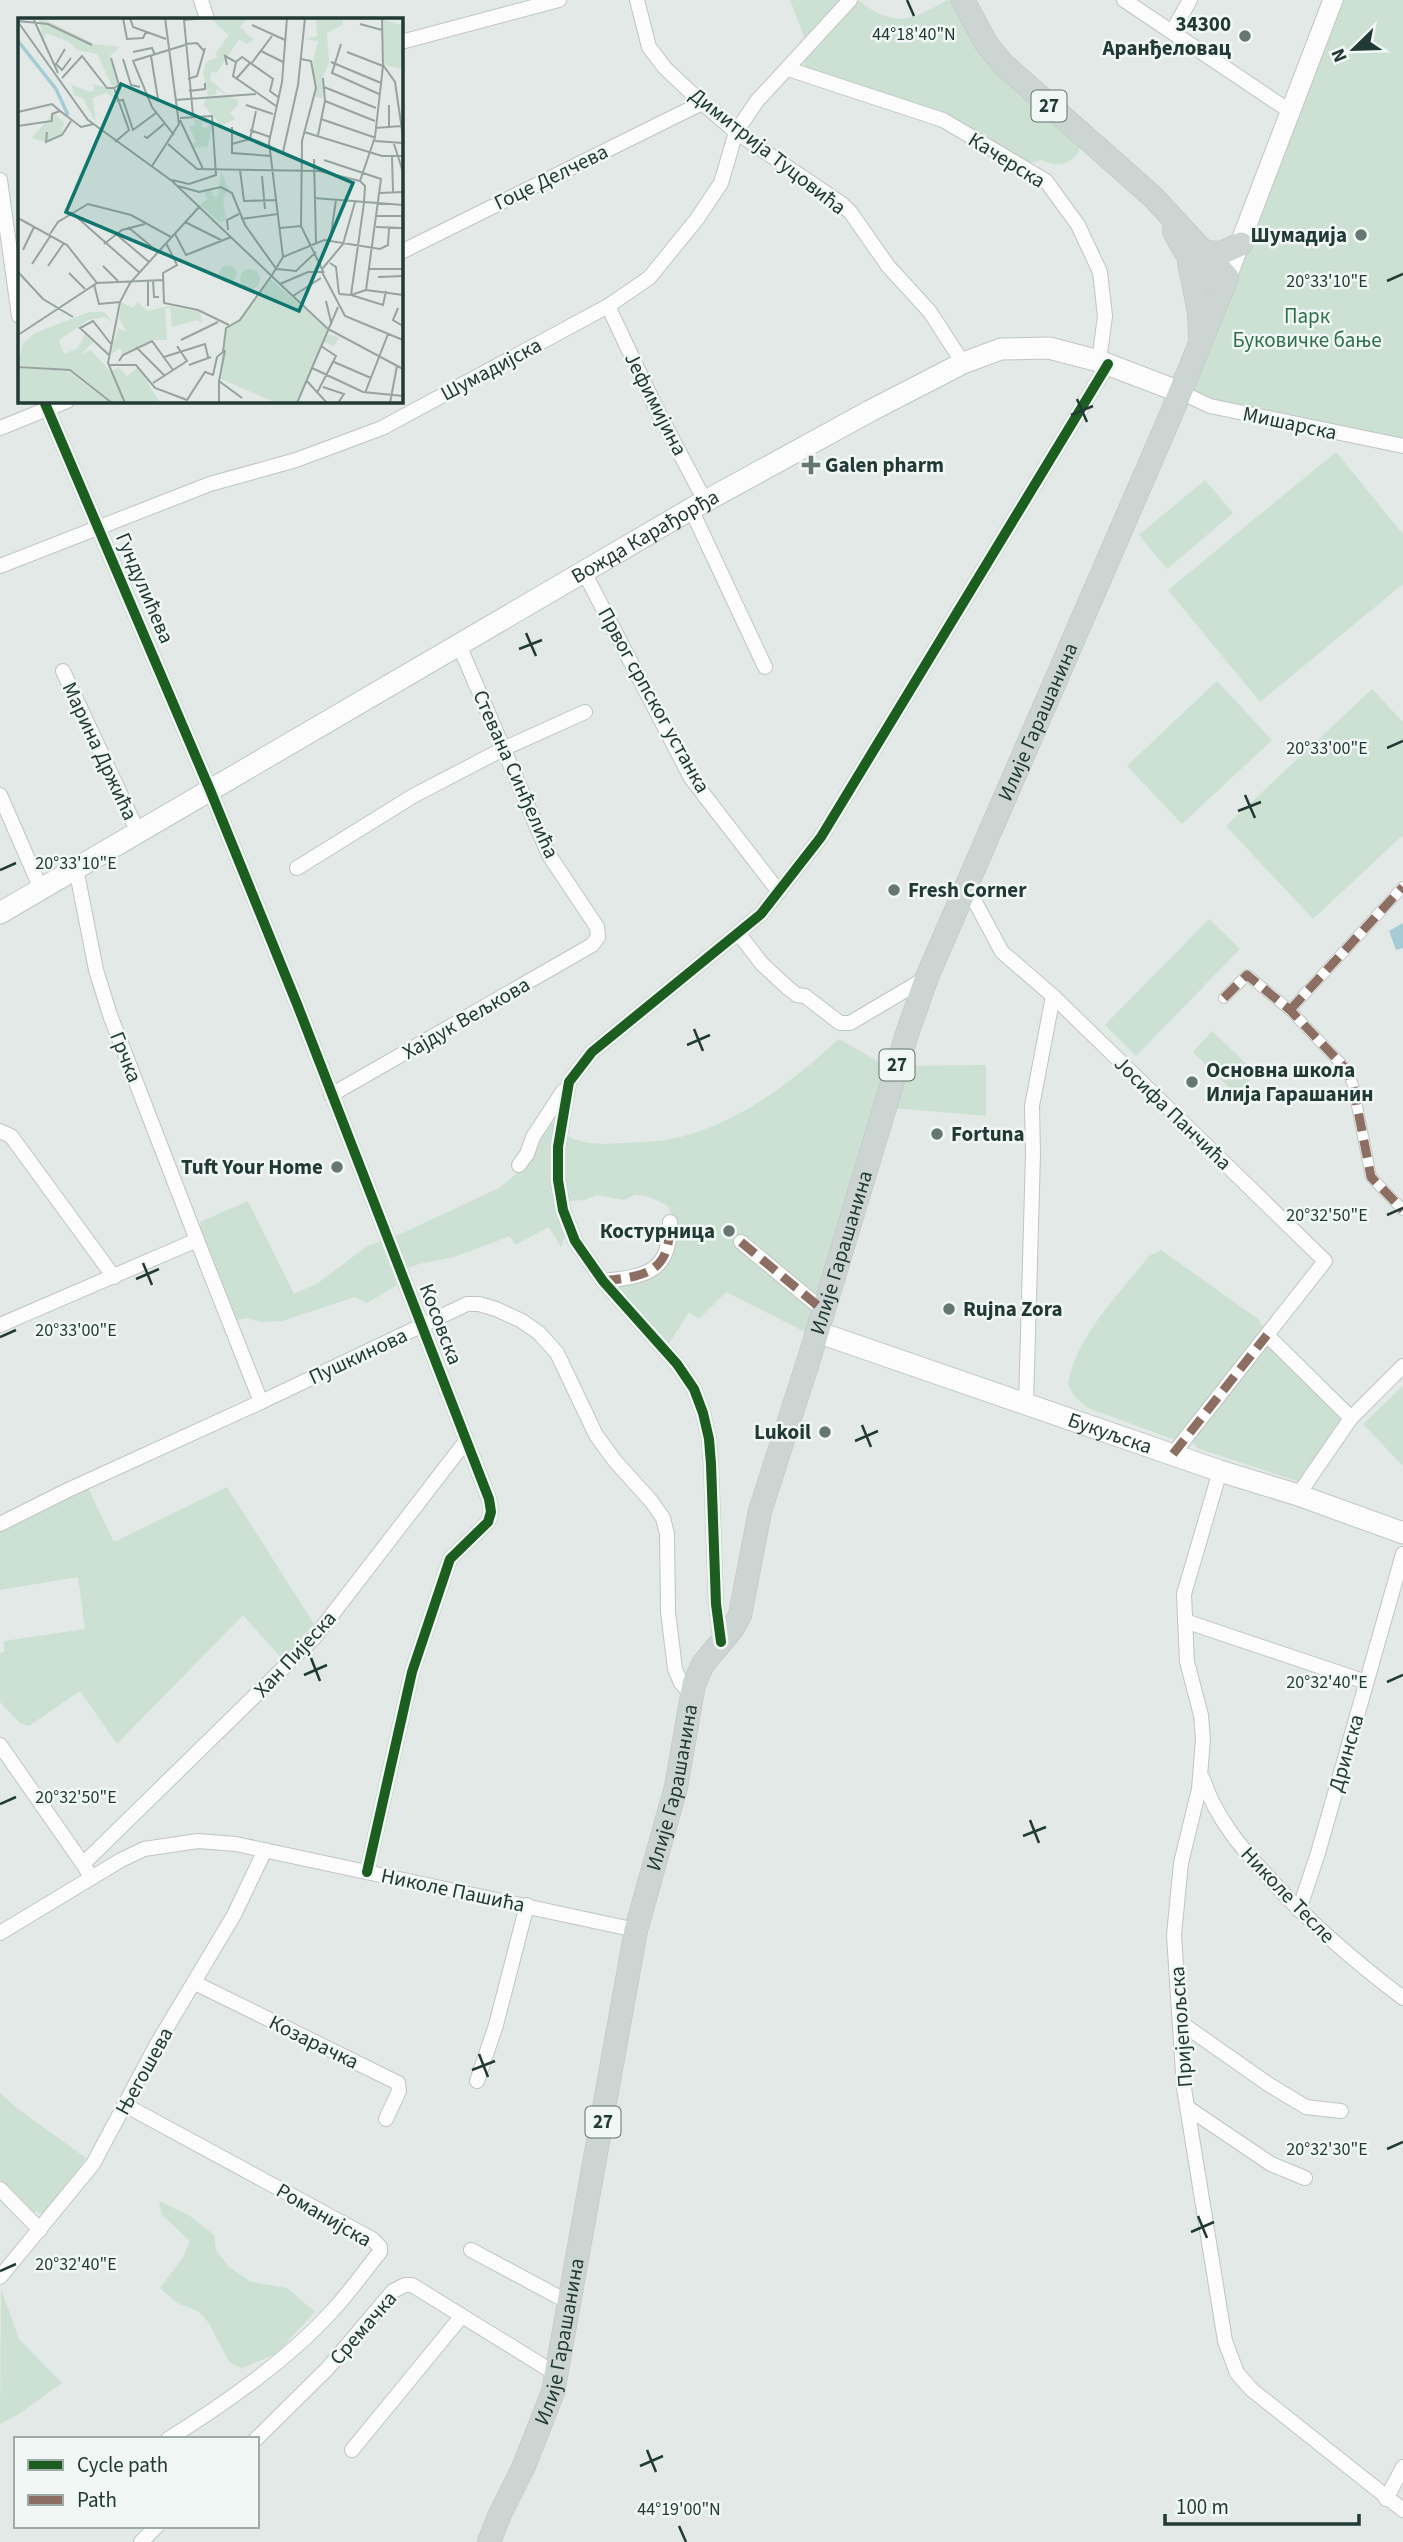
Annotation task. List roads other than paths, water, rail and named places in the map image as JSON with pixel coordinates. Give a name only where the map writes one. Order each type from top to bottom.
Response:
[{"type":"main road","name":"27","points":[[963,0],[979,32],[1003,64],[1153,197],[1175,232],[1196,257],[1205,277],[1225,282]]},
{"type":"main road","points":[[1196,257],[1221,253],[1241,244]]},
{"type":"main road","name":"27","points":[[1196,257],[1200,341]]},
{"type":"main road","name":"Илије Гарашанина","points":[[489,2542],[524,2466],[553,2392],[636,1930],[676,1787],[691,1694],[699,1670],[733,1628],[740,1615],[760,1511],[883,1108],[928,977],[1225,282]]},
{"type":"main road","name":"Вожда Карађорђа","points":[[0,913],[698,505],[963,363],[992,351],[1032,347],[1064,351],[1103,362],[1180,392]]},
{"type":"main road","name":"Букуљска","points":[[820,1321],[1026,1404],[1403,1533]]},
{"type":"street","points":[[201,0],[207,18]]},
{"type":"street","points":[[402,42],[559,0]]},
{"type":"street","name":"Димитрија Туцовића","points":[[637,0],[649,47],[665,68],[736,132],[842,204],[888,266],[930,312],[963,363]]},
{"type":"street","name":"Шумадијска","points":[[0,566],[210,484],[296,460],[382,428],[608,306],[649,278],[697,219],[721,183],[736,132],[757,101],[850,0]]},
{"type":"street","points":[[1124,0],[1291,112]]},
{"type":"street","points":[[1172,32],[1190,0]]},
{"type":"street","name":"Илије Гарашанина","points":[[1225,282],[1333,0]]},
{"type":"street","name":"Качерска","points":[[788,69],[943,120],[1046,181],[1078,225],[1100,272],[1105,316],[1103,362]]},
{"type":"street","name":"Гоце Делчева","points":[[402,252],[702,103]]},
{"type":"street","points":[[0,180],[18,309]]},
{"type":"street","name":"Јефимијина","points":[[608,306],[656,408],[765,667]]},
{"type":"street","points":[[519,1165],[527,1154],[533,1137],[592,1052],[761,914],[821,836],[1103,362]]},
{"type":"street","name":"Мишарска","points":[[1180,392],[1210,406],[1403,446]]},
{"type":"street","points":[[0,428],[46,405]]},
{"type":"street","name":"Гундулићева","points":[[46,405],[210,790]]},
{"type":"street","name":"Првог српског устанка","points":[[584,572],[691,778],[779,892]]},
{"type":"street","name":"Стевана Синђелића","points":[[459,645],[549,855],[597,927],[598,937]]},
{"type":"street","name":"Марина Држића","points":[[63,671],[138,832]]},
{"type":"street","points":[[297,868],[413,796],[505,748],[584,712]]},
{"type":"street","name":"Косовска","points":[[210,790],[297,1004],[489,1499],[491,1512],[488,1521],[450,1559],[412,1672],[367,1872]]},
{"type":"street","points":[[0,795],[41,889]]},
{"type":"street","name":"Грчка","points":[[76,868],[93,958],[108,1011],[261,1402]]},
{"type":"street","points":[[1290,1010],[1403,887]]},
{"type":"street","name":"Јосифа Панчића","points":[[964,891],[974,900],[1002,952],[1053,996],[1325,1261],[1267,1335]]},
{"type":"street","points":[[738,934],[762,964],[788,988],[797,995],[805,996],[840,1023],[850,1023],[928,977]]},
{"type":"street","name":"Хајдук Вељкова","points":[[331,1095],[592,945],[598,937]]},
{"type":"street","points":[[1224,999],[1247,975],[1290,1010],[1347,1070],[1353,1085],[1371,1177],[1403,1210]]},
{"type":"street","points":[[1026,1404],[1032,1107],[1053,996]]},
{"type":"street","points":[[569,1082],[558,1147],[558,1180],[561,1200],[575,1241],[603,1281],[677,1364],[694,1389],[703,1413],[709,1438],[716,1604],[721,1642]]},
{"type":"street","points":[[0,1131],[11,1136],[114,1277]]},
{"type":"street","points":[[603,1281],[637,1275],[661,1262],[668,1250],[670,1222]]},
{"type":"street","points":[[0,1325],[197,1240]]},
{"type":"street","points":[[741,1241],[820,1321]]},
{"type":"street","name":"Пушкинова","points":[[0,1524],[467,1304],[479,1304],[522,1321],[539,1333],[557,1353],[596,1435],[663,1518],[667,1534],[668,1612],[675,1669],[681,1683],[691,1694]]},
{"type":"street","points":[[1173,1454],[1267,1335],[1351,1418]]},
{"type":"street","points":[[1298,1495],[1351,1418],[1403,1366]]},
{"type":"street","name":"Хан Пијеска","points":[[83,1864],[314,1638],[466,1441]]},
{"type":"street","name":"Пријепољска","points":[[1220,1471],[1184,1594],[1186,1662],[1201,1715],[1203,1740],[1199,1789],[1181,1863],[1174,1935],[1188,2108],[1225,2341],[1237,2373],[1252,2390],[1403,2510]]},
{"type":"street","name":"Дринска","points":[[1299,1910],[1403,1554]]},
{"type":"street","points":[[1185,1621],[1366,1682]]},
{"type":"street","points":[[1,1749],[91,1877]]},
{"type":"street","name":"Николе Тесле","points":[[1200,1771],[1216,1811],[1241,1847],[1299,1910],[1348,1957],[1403,1998]]},
{"type":"street","name":"Николе Пашића","points":[[0,1933],[91,1877],[144,1849],[198,1841],[265,1850],[636,1930]]},
{"type":"street","name":"Његошева","points":[[0,2277],[93,2164],[157,2044],[234,1915],[265,1850]]},
{"type":"street","points":[[477,2081],[496,2025],[527,1905]]},
{"type":"street","name":"Козарачка","points":[[195,1983],[398,2083],[400,2091],[386,2119]]},
{"type":"street","points":[[1181,2024],[1306,2107],[1341,2111]]},
{"type":"street","name":"Романијска","points":[[125,2105],[372,2239],[380,2247],[380,2252],[322,2321],[281,2358],[207,2415],[171,2437]]},
{"type":"street","points":[[1188,2108],[1270,2164],[1305,2178]]},
{"type":"street","points":[[0,2189],[40,2230]]},
{"type":"street","points":[[471,2250],[570,2303]]},
{"type":"street","name":"Сремачка","points":[[258,2437],[327,2369],[397,2287],[412,2285],[556,2374]]},
{"type":"street","points":[[352,2450],[461,2317]]},
{"type":"street","points":[[1386,2499],[1403,2467]]},
{"type":"street","points":[[141,2542],[155,2528]]},
{"type":"water","points":[[1403,923],[1403,948],[1396,950],[1389,931]]},
{"type":"place","name":"34300 Аранђеловац","points":[[1245,36]]},
{"type":"place","name":"Шумадија","points":[[1361,235]]},
{"type":"place","name":"Galen pharm","points":[[811,465]]},
{"type":"place","name":"Fresh Corner","points":[[894,890]]},
{"type":"place","name":"Основна школа Илија Гарашанин","points":[[1192,1082]]},
{"type":"place","name":"Fortuna","points":[[937,1134]]},
{"type":"place","name":"Tuft Your Home","points":[[337,1167]]},
{"type":"place","name":"Костурница","points":[[729,1231]]},
{"type":"place","name":"Rujna Zora","points":[[949,1309]]},
{"type":"place","name":"Lukoil","points":[[825,1432]]},
{"type":"park label","name":"Парк Буковичке бање","points":[[1307,328]]}]
